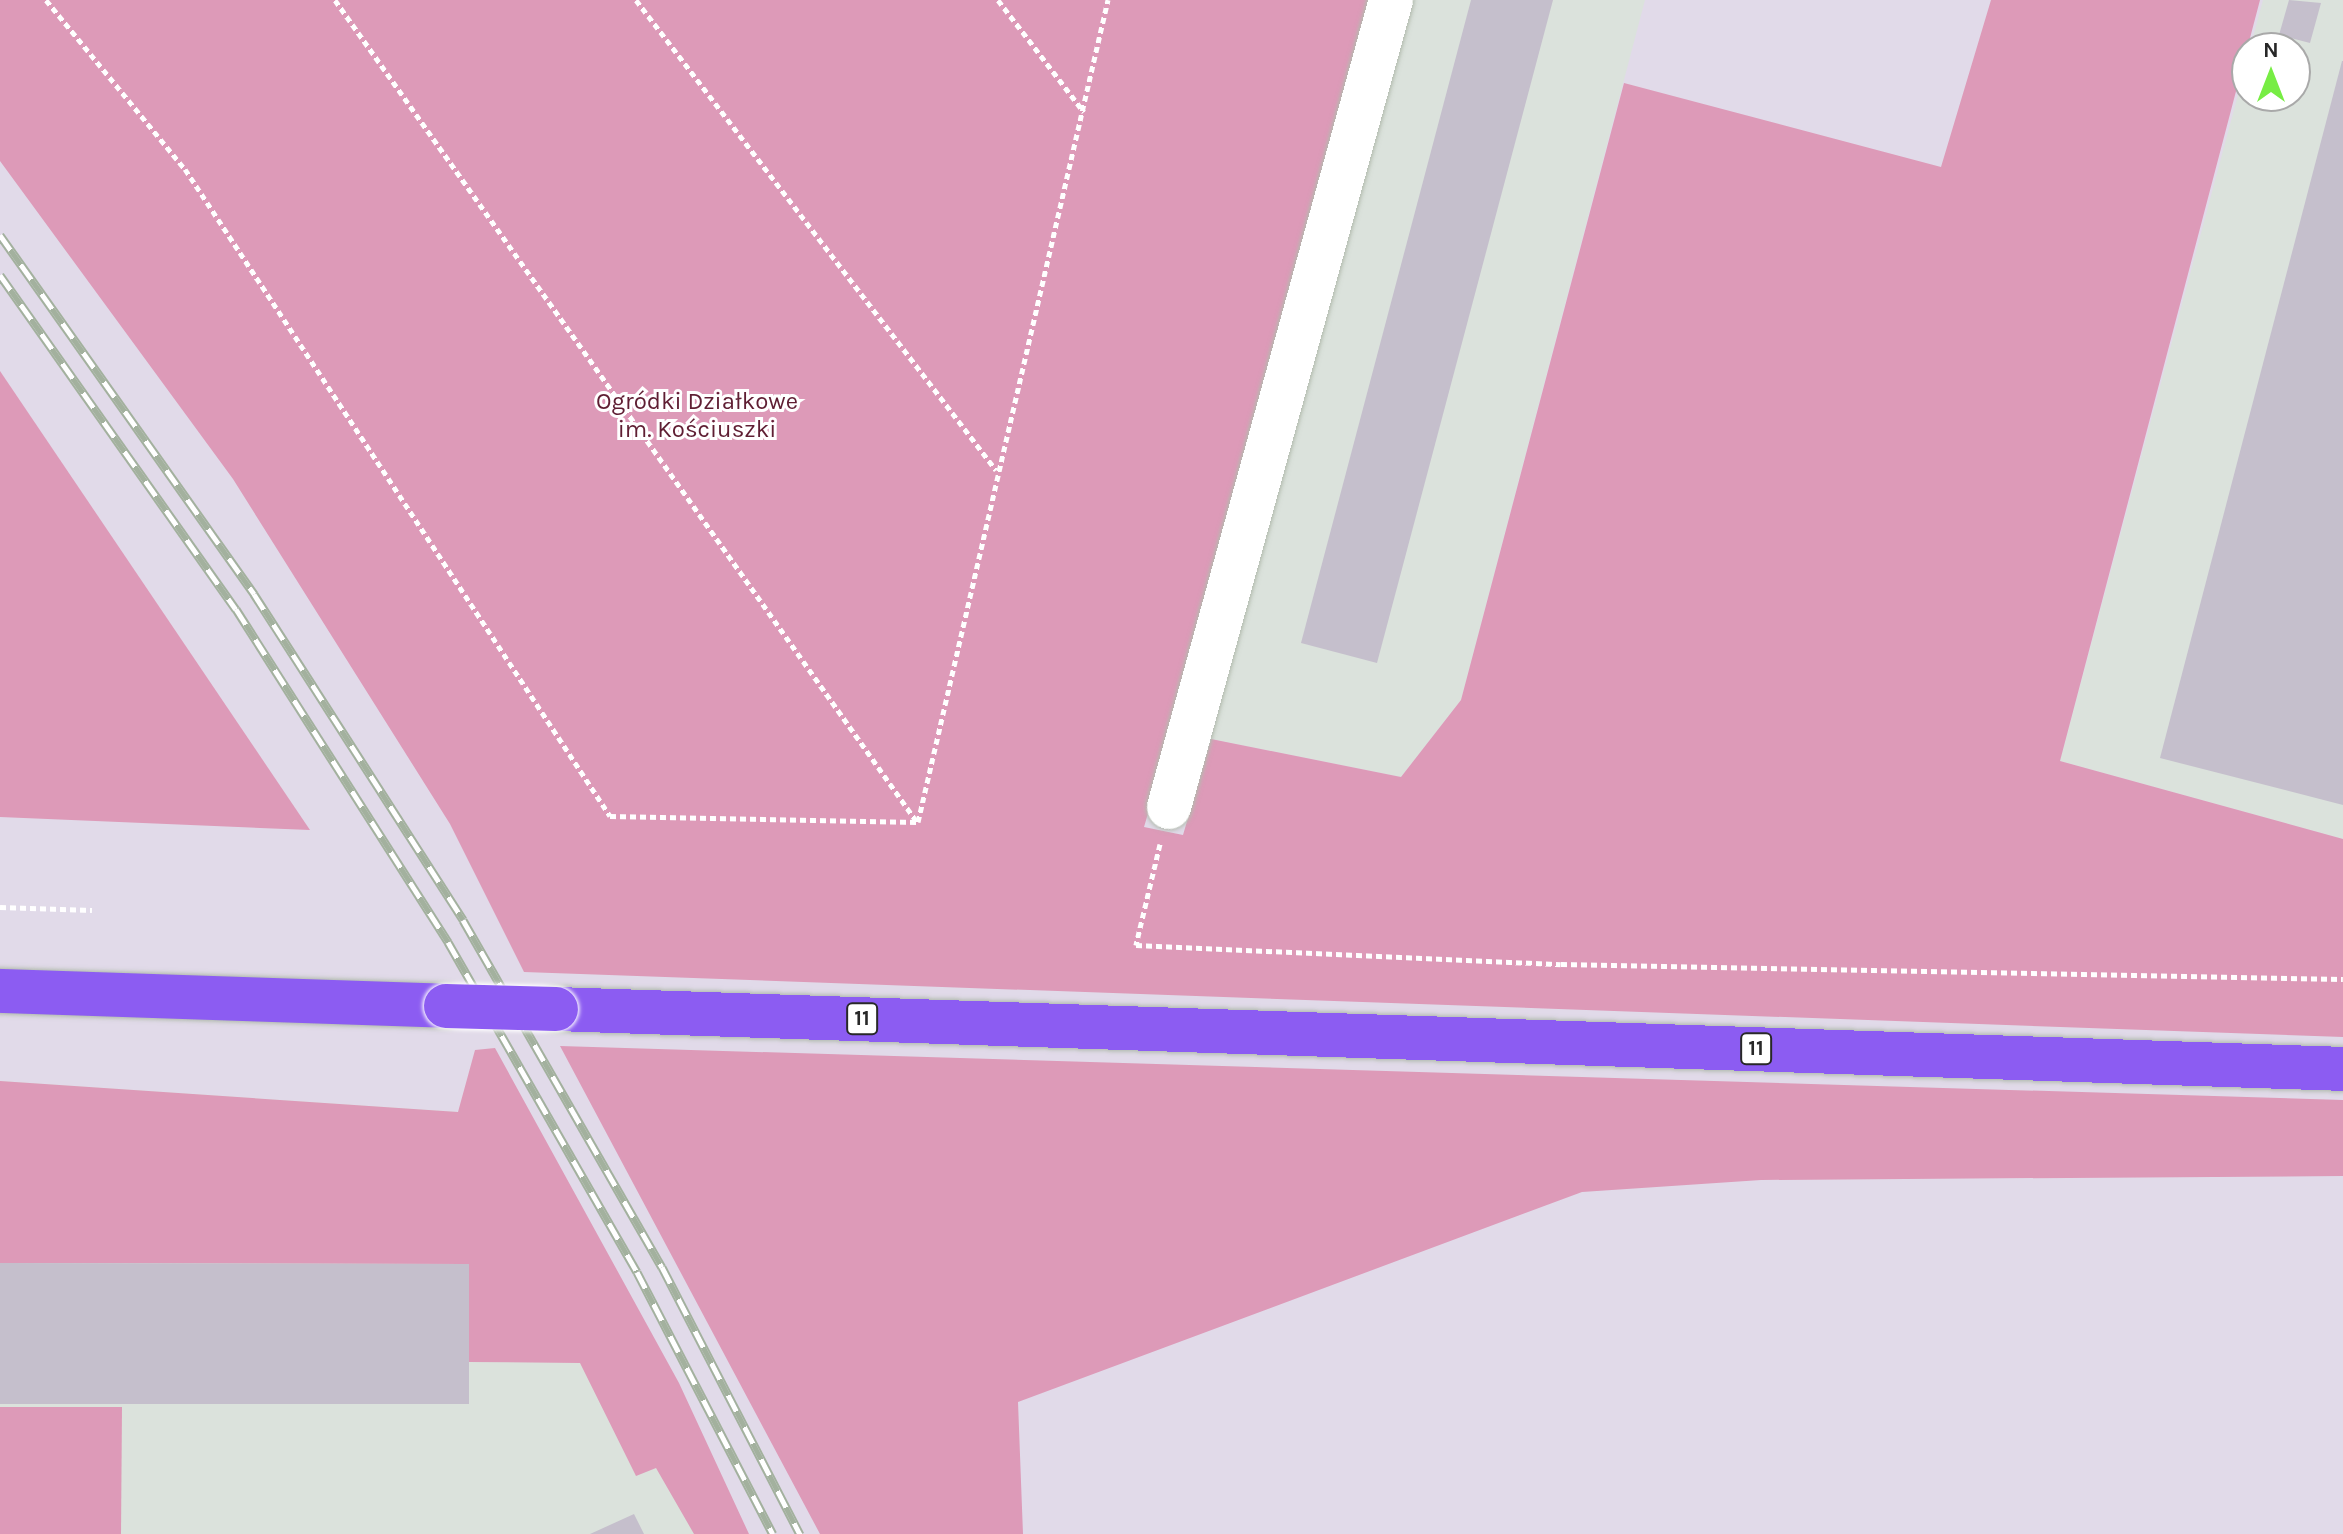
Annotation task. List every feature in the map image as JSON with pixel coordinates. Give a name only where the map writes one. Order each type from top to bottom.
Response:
[{"type":"highway","name":"11","points":[[0,991],[2343,1069]]},
{"type":"lane","points":[[1169,807],[1391,0]]},
{"type":"path","points":[[46,0],[185,169],[610,816],[917,822]]},
{"type":"path","points":[[335,0],[917,822]]},
{"type":"path","points":[[636,0],[997,471]]},
{"type":"path","points":[[998,0],[1084,112]]},
{"type":"path","points":[[917,822],[1108,0]]},
{"type":"path","points":[[1169,807],[1136,945],[1561,964],[2343,979]]},
{"type":"path","points":[[0,907],[92,910]]},
{"type":"shaded area","points":[[1407,0],[1645,0],[1461,700],[1401,777],[1211,739]]},
{"type":"shaded area","points":[[2263,0],[2343,0],[2343,839],[2060,761],[2233,112],[2311,112],[2311,32],[2254,32]]},
{"type":"shaded area","points":[[0,1081],[459,1112],[698,1534],[0,1534]]},
{"type":"green space","name":"Ogródki Działkowe im. Kościuszki","points":[[0,0],[1373,0],[1239,508],[1144,827],[1183,835],[1211,739],[1401,777],[1461,700],[1624,83],[1941,167],[1991,0],[2260,0],[2252,32],[2231,32],[2231,110],[2060,761],[2343,839],[2343,1037],[524,972],[450,824],[233,479],[0,161]]},
{"type":"green space","points":[[0,371],[310,830],[0,817]]},
{"type":"green space","points":[[560,1046],[2343,1100],[2343,1176],[1761,1180],[1582,1192],[1018,1402],[1023,1534],[820,1534]]},
{"type":"green space","points":[[495,1048],[679,1383],[749,1534],[694,1534],[656,1468],[636,1476],[580,1363],[469,1362],[469,1264],[0,1263],[0,1081],[458,1112],[475,1050]]},
{"type":"green space","points":[[0,1407],[122,1407],[121,1534],[0,1534]]},
{"type":"building","points":[[1471,0],[1553,0],[1377,663],[1301,643]]},
{"type":"building","points":[[2289,0],[2321,3],[2311,39],[2311,32],[2280,32]]},
{"type":"building","points":[[2343,61],[2343,805],[2160,758]]},
{"type":"building","points":[[0,1263],[469,1264],[469,1404],[0,1404]]},
{"type":"building","points":[[634,1514],[644,1534],[590,1534]]},
{"type":"railway","points":[[0,235],[254,594],[463,920],[662,1267],[800,1534]]},
{"type":"railway","points":[[0,275],[236,609],[448,942],[637,1272],[773,1534]]}]
